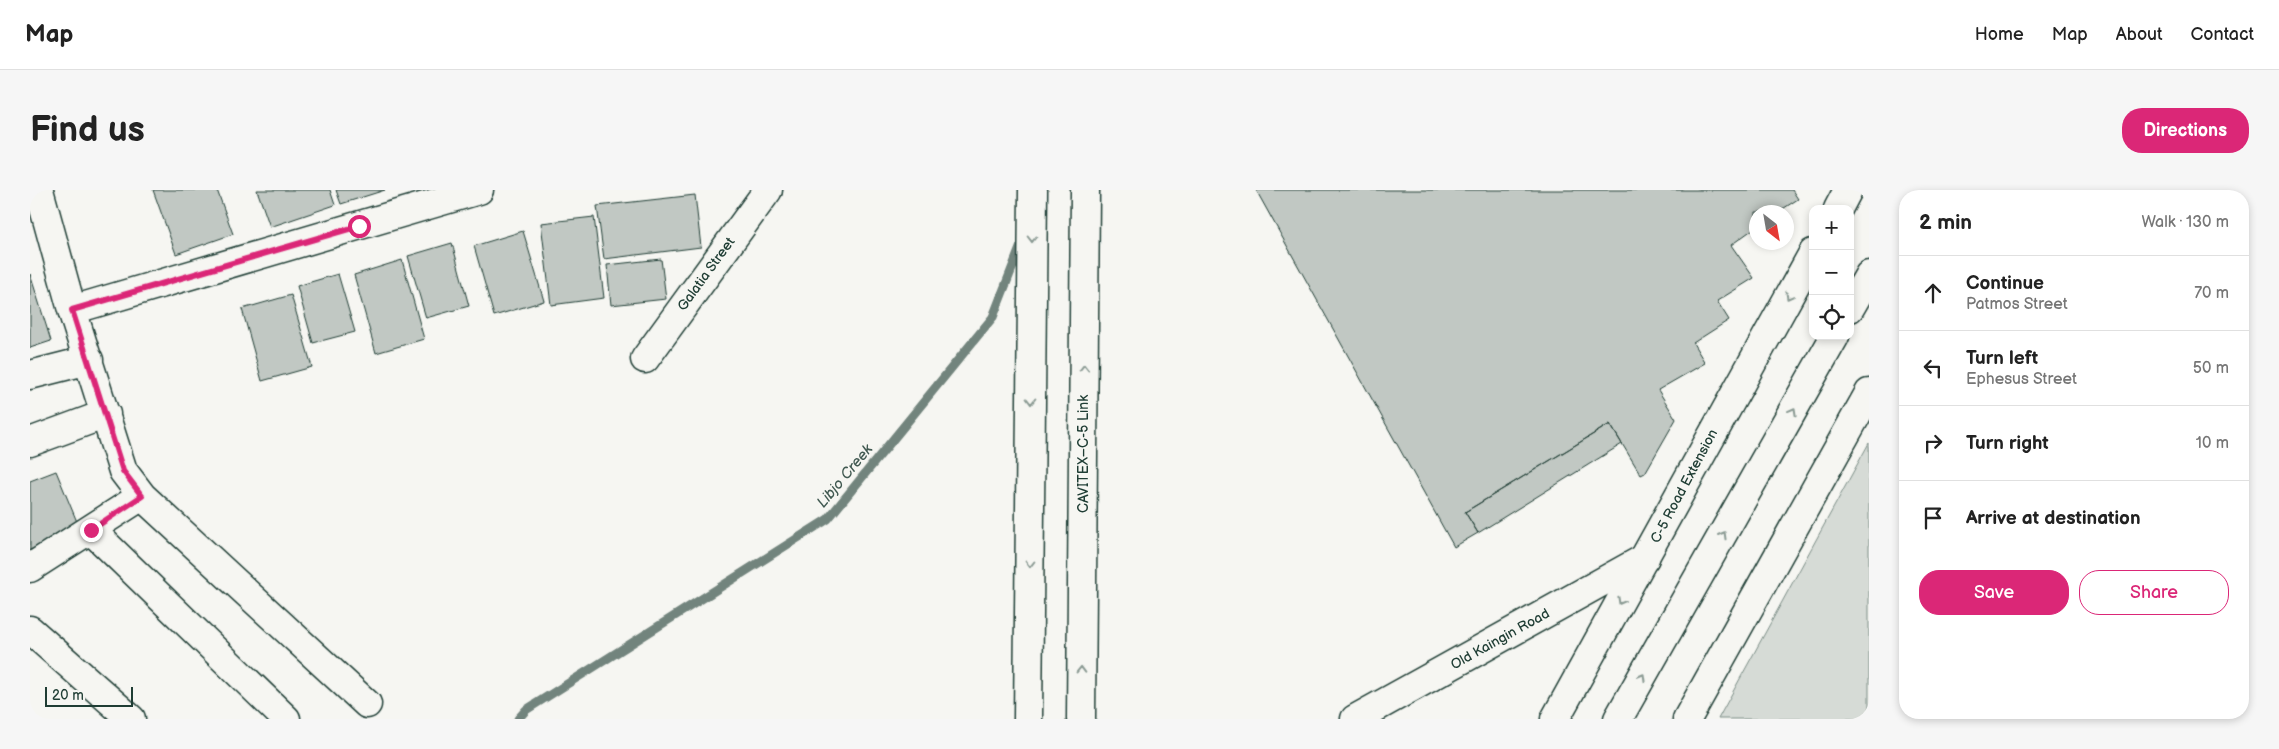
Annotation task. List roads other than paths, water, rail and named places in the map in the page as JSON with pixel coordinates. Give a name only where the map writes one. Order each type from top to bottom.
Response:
[{"type":"main road","points":[[39,190],[72,310],[123,471],[142,496],[367,704]]},
{"type":"main road","points":[[72,310],[479,190]]},
{"type":"main road","name":"Galatia Street","points":[[645,359],[768,190]]},
{"type":"main road","points":[[1028,719],[1032,190]]},
{"type":"main road","name":"CAVITEX–C-5 Link","points":[[1081,719],[1085,190]]},
{"type":"main road","points":[[1840,205],[1848,190]]},
{"type":"main road","name":"C-5 Road Extension","points":[[1554,719],[1809,260]]},
{"type":"main road","points":[[1854,301],[1869,275]]},
{"type":"main road","points":[[1618,719],[1833,340]]},
{"type":"main road","points":[[30,375],[88,360]]},
{"type":"main road","points":[[1687,719],[1869,393]]},
{"type":"main road","points":[[30,442],[106,414]]},
{"type":"main road","points":[[30,568],[142,496]]},
{"type":"main road","points":[[91,530],[286,719]]},
{"type":"main road","name":"Old Kaingin Road","points":[[1355,719],[1398,708],[1645,558]]},
{"type":"main road","points":[[30,630],[131,719]]},
{"type":"waterway","name":"Libjo Creek","points":[[518,719],[526,710],[828,519],[993,317],[1022,243]]}]
